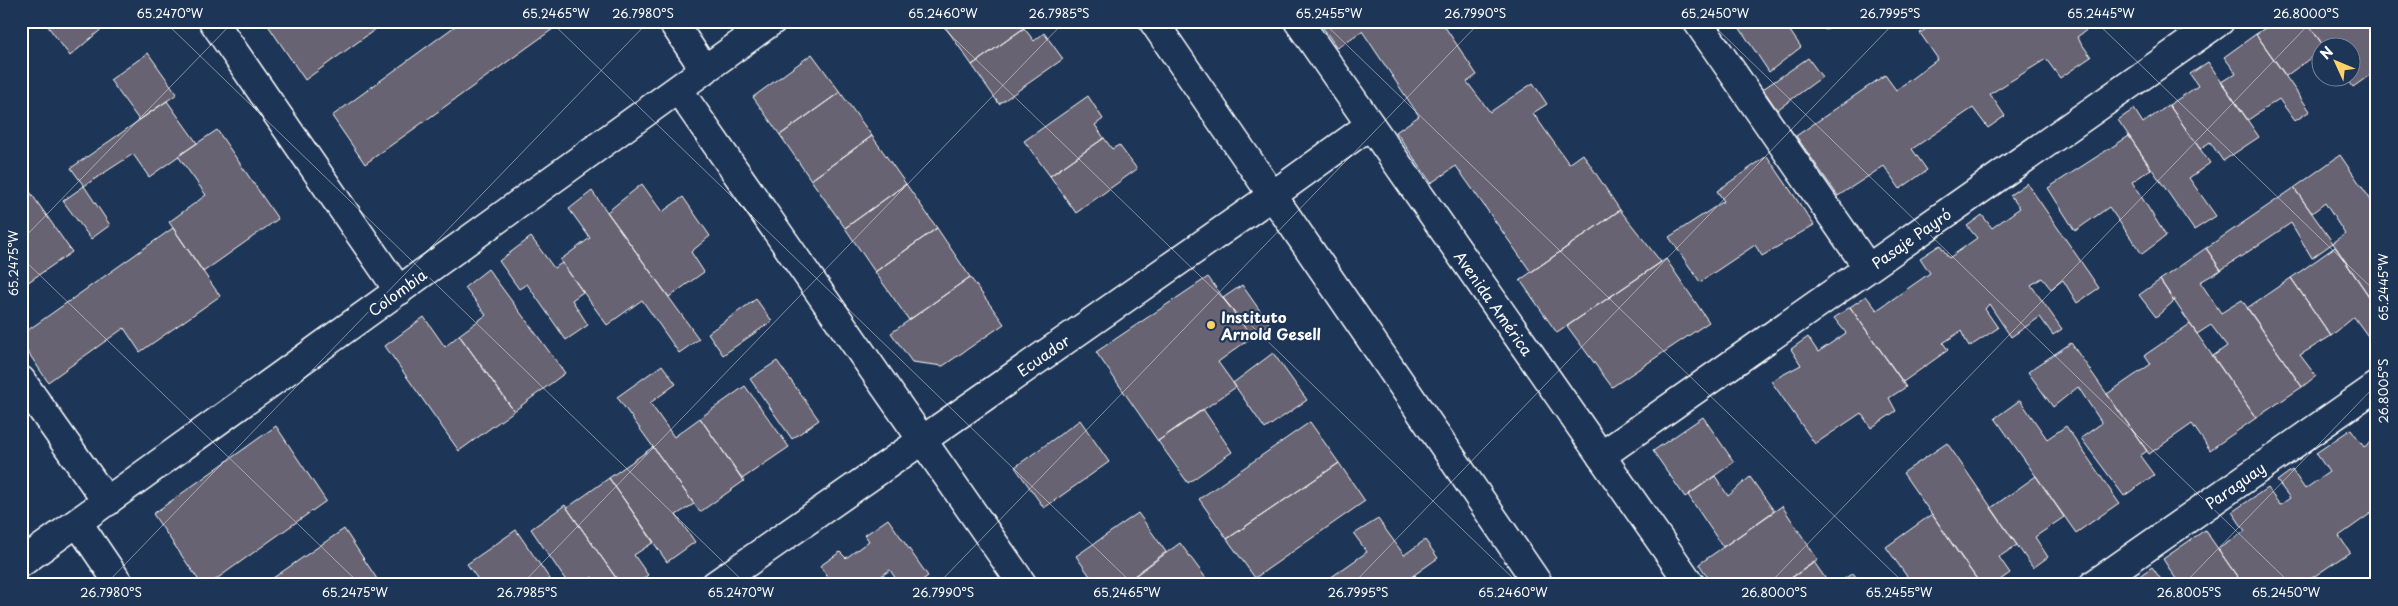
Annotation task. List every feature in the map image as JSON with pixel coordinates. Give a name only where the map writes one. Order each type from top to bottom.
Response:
[{"type":"street","points":[[213,21],[399,290]]},
{"type":"street","points":[[672,21],[705,70]]},
{"type":"street","name":"Colombia","points":[[21,563],[772,21]]},
{"type":"street","points":[[1153,21],[1539,585]]},
{"type":"street","name":"Avenida América","points":[[1298,21],[1691,585]]},
{"type":"street","points":[[1697,21],[1868,268]]},
{"type":"street","name":"Pasaje Payró","points":[[1601,456],[2220,21]]},
{"type":"street","points":[[678,89],[1023,585]]},
{"type":"street","name":"Ecuador","points":[[716,585],[1370,125]]},
{"type":"street","points":[[21,380],[107,502]]},
{"type":"street","name":"Paraguay","points":[[2093,585],[2377,386]]},
{"type":"street","points":[[78,522],[120,585]]},
{"type":"building","points":[[44,21],[111,21],[70,56]]},
{"type":"building","points":[[265,21],[387,21],[305,80]]},
{"type":"building","points":[[462,21],[564,21],[365,164],[332,116]]},
{"type":"building","points":[[941,21],[1020,21],[1024,28],[972,65]]},
{"type":"building","points":[[1441,21],[1477,75],[1467,82],[1490,112],[1533,83],[1547,104],[1533,113],[1569,164],[1583,154],[1620,210],[1531,272],[1456,166],[1431,183],[1396,132],[1419,116],[1362,31],[1337,48],[1319,22]]},
{"type":"building","points":[[1735,21],[1806,21],[1790,31],[1801,47],[1769,72]]},
{"type":"building","points":[[1819,21],[1839,21],[1825,30]]},
{"type":"building","points":[[1938,21],[1977,21],[1981,28],[1990,21],[2099,21],[2077,37],[2091,57],[2060,78],[2046,59],[1990,94],[2005,116],[1988,128],[1973,108],[1912,149],[1927,170],[1900,189],[1884,166],[1838,196],[1796,136],[1885,75],[1896,90],[1938,59],[1920,33]]},
{"type":"building","points":[[2268,21],[2306,21],[2318,38],[2310,38],[2310,58],[2286,76],[2256,34],[2270,25]]},
{"type":"building","points":[[2306,21],[2377,21],[2377,70],[2360,82],[2360,38],[2318,38]]},
{"type":"building","points":[[1024,28],[1034,41],[1044,33],[1063,59],[999,104],[972,65]]},
{"type":"building","points":[[2256,34],[2310,111],[2295,121],[2279,99],[2248,120],[2221,82],[2236,73],[2224,57]]},
{"type":"building","points":[[148,53],[177,94],[139,120],[110,80]]},
{"type":"building","points":[[812,54],[840,92],[780,135],[753,97]]},
{"type":"building","points":[[1808,58],[1822,77],[1777,110],[1763,89]]},
{"type":"building","points":[[2208,62],[2259,137],[2223,161],[2210,142],[2200,149],[2169,105],[2198,86],[2190,74]]},
{"type":"building","points":[[840,92],[872,136],[811,180],[780,135]]},
{"type":"building","points":[[1088,96],[1103,119],[1095,125],[1104,138],[1050,176],[1024,141]]},
{"type":"building","points":[[167,101],[197,143],[149,177],[133,154],[84,186],[71,168]]},
{"type":"building","points":[[2169,105],[2210,163],[2189,178],[2216,216],[2194,230],[2118,120],[2134,109],[2143,123]]},
{"type":"building","points":[[217,130],[278,219],[203,272],[169,222],[206,195],[178,156]]},
{"type":"building","points":[[872,136],[906,184],[845,228],[811,180]]},
{"type":"building","points":[[2129,136],[2151,169],[2132,182],[2166,236],[2142,254],[2109,207],[2075,231],[2048,188]]},
{"type":"building","points":[[1104,138],[1112,149],[1119,145],[1137,169],[1076,213],[1050,176]]},
{"type":"building","points":[[2340,155],[2377,209],[2377,308],[2333,243],[2345,234],[2325,203],[2312,213],[2294,188]]},
{"type":"building","points":[[1767,156],[1814,225],[1762,256],[1755,245],[1700,282],[1669,237],[1724,201],[1717,191]]},
{"type":"building","points":[[21,179],[72,252],[21,287]]},
{"type":"building","points":[[2027,183],[2099,288],[2077,303],[2063,280],[2051,289],[2042,278],[2031,285],[2062,329],[2053,335],[2040,317],[2011,337],[1989,304],[1985,309],[1998,328],[1969,347],[1961,331],[1943,343],[1948,350],[1903,382],[1850,307],[1866,296],[1877,310],[1930,273],[1920,258],[1940,245],[1949,258],[1977,238],[1967,226],[1982,215],[1992,228],[2020,208],[2010,195]]},
{"type":"building","points":[[642,184],[662,212],[683,197],[710,236],[691,252],[704,272],[669,297],[607,212]]},
{"type":"building","points":[[906,184],[937,228],[875,272],[845,228]]},
{"type":"building","points":[[84,186],[110,225],[91,239],[63,201]]},
{"type":"building","points":[[2294,188],[2333,243],[2312,258],[2291,223],[2221,270],[2206,248]]},
{"type":"building","points":[[592,191],[699,339],[679,353],[642,300],[607,325],[560,260],[590,238],[569,209]]},
{"type":"building","points":[[1620,210],[1661,262],[1557,333],[1520,280]]},
{"type":"building","points":[[173,228],[220,296],[140,352],[124,328],[48,382],[21,342],[21,335]]},
{"type":"building","points":[[937,228],[970,277],[909,320],[875,272]]},
{"type":"building","points":[[531,237],[554,268],[562,263],[583,292],[572,300],[588,325],[566,340],[527,284],[519,289],[499,261]]},
{"type":"building","points":[[2335,247],[2377,308],[2377,334],[2370,339],[2354,317],[2331,336],[2291,278]]},
{"type":"building","points":[[2206,248],[2221,270],[2200,282],[2221,313],[2242,300],[2302,387],[2256,418],[2213,356],[2227,346],[2211,325],[2197,334],[2160,280]]},
{"type":"building","points":[[1666,259],[1709,322],[1612,387],[1567,326]]},
{"type":"building","points":[[488,269],[565,373],[514,411],[459,335],[486,315],[465,287]]},
{"type":"building","points":[[970,277],[1004,324],[943,366],[912,362],[891,333]]},
{"type":"building","points":[[1208,277],[1252,337],[1218,362],[1236,387],[1158,441],[1096,352]]},
{"type":"building","points":[[2291,278],[2331,336],[2300,355],[2316,376],[2302,387],[2247,308]]},
{"type":"building","points":[[2160,280],[2174,301],[2156,317],[2139,295]]},
{"type":"building","points":[[1242,285],[1270,325],[1252,337],[1223,298]]},
{"type":"building","points":[[756,299],[772,321],[723,355],[708,333]]},
{"type":"building","points":[[1850,307],[1906,387],[1889,398],[1896,411],[1871,428],[1861,413],[1815,444],[1771,381],[1801,365],[1791,349],[1808,337],[1818,352],[1846,333],[1834,318]]},
{"type":"building","points":[[424,317],[445,347],[459,335],[514,411],[459,451],[385,346]]},
{"type":"building","points":[[2190,324],[2256,418],[2210,450],[2192,424],[2149,454],[2107,394],[2151,364],[2145,355]]},
{"type":"building","points":[[2071,343],[2147,451],[2140,456],[2154,475],[2124,496],[2081,438],[2102,423],[2078,387],[2053,407],[2028,372]]},
{"type":"building","points":[[1273,353],[1307,400],[1265,429],[1233,383]]},
{"type":"building","points":[[777,361],[819,420],[792,439],[750,379]]},
{"type":"building","points":[[662,365],[676,384],[650,403],[674,437],[700,418],[744,481],[700,512],[617,397]]},
{"type":"building","points":[[745,386],[789,447],[742,479],[700,418]]},
{"type":"building","points":[[2020,400],[2047,439],[2066,426],[2119,503],[2076,533],[1995,418]]},
{"type":"building","points":[[1203,409],[1232,452],[1188,483],[1158,441]]},
{"type":"building","points":[[1703,417],[1734,462],[1685,497],[1653,451]]},
{"type":"building","points":[[1080,420],[1109,462],[1044,508],[1015,467]]},
{"type":"building","points":[[1310,422],[1339,463],[1227,539],[1199,499]]},
{"type":"building","points":[[276,426],[326,501],[208,585],[202,585],[153,514]]},
{"type":"building","points":[[2351,429],[2364,447],[2377,438],[2377,509],[2339,536],[2350,552],[2306,582],[2307,585],[2243,585],[2218,549],[2245,531],[2232,512],[2267,488],[2280,505],[2290,498],[2277,481],[2292,470],[2305,489],[2329,472],[2316,453]]},
{"type":"building","points":[[1947,443],[2017,545],[1999,557],[2010,573],[1993,585],[1981,585],[1903,473]]},
{"type":"building","points":[[653,447],[694,504],[676,515],[695,542],[667,562],[609,478]]},
{"type":"building","points":[[1339,463],[1365,501],[1255,578],[1227,539]]},
{"type":"building","points":[[1715,476],[1728,496],[1750,477],[1774,511],[1723,547],[1688,495]]},
{"type":"building","points":[[2036,476],[2064,517],[2035,537],[2048,557],[2033,568],[1991,508]]},
{"type":"building","points":[[609,478],[654,542],[634,555],[648,575],[635,585],[621,585],[567,508]]},
{"type":"building","points":[[565,505],[621,585],[597,585],[592,577],[581,585],[569,585],[531,529]]},
{"type":"building","points":[[1782,506],[1818,560],[1781,585],[1761,585],[1759,582],[1754,585],[1713,585],[1699,564]]},
{"type":"building","points":[[1138,513],[1166,552],[1122,585],[1096,585],[1076,556]]},
{"type":"building","points":[[1932,514],[1981,585],[1913,585],[1886,547]]},
{"type":"building","points":[[888,519],[928,576],[916,585],[900,585],[890,570],[868,585],[833,585],[820,566],[840,552],[846,558],[869,541],[865,535]]},
{"type":"building","points":[[1378,519],[1404,555],[1425,540],[1438,558],[1400,585],[1320,585],[1367,552],[1354,534]]},
{"type":"building","points":[[344,529],[381,585],[263,585]]},
{"type":"building","points":[[516,530],[554,585],[482,585],[467,564]]},
{"type":"building","points":[[2205,530],[2243,585],[2166,585],[2176,579],[2163,559]]},
{"type":"building","points":[[1180,543],[1211,585],[1122,585]]},
{"type":"building","points":[[1814,562],[1830,585],[1781,585]]},
{"type":"building","points":[[2152,567],[2165,585],[2127,585]]},
{"type":"building","points":[[1853,573],[1862,585],[1835,585]]},
{"type":"building","points":[[1415,575],[1422,585],[1400,585]]},
{"type":"place","name":"Instituto Arnold Gesell","points":[[1211,325]]}]
